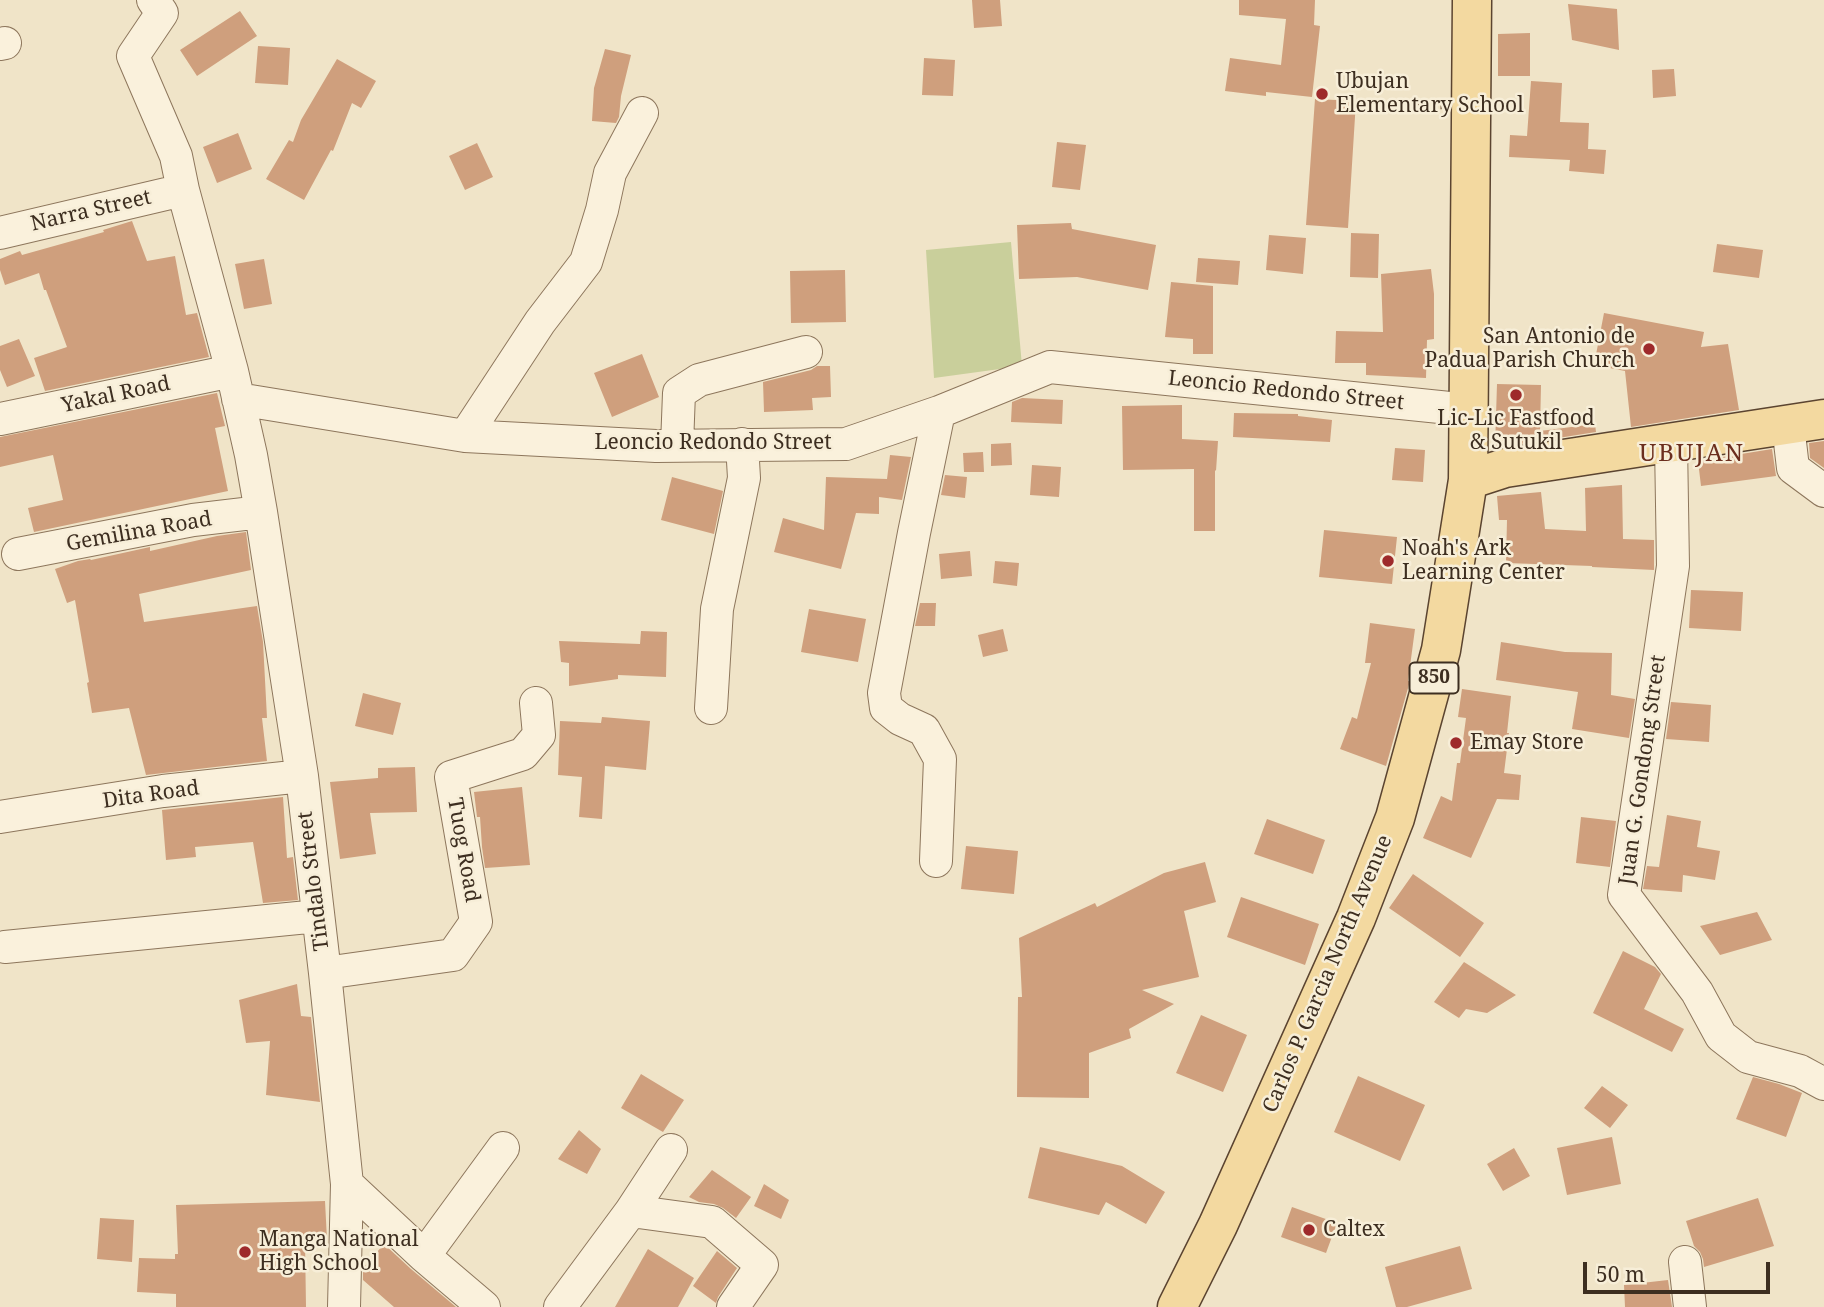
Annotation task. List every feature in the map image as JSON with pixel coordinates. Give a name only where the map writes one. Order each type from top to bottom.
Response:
[{"type":"main road","name":"Carlos P. Garcia North Avenue","points":[[1177,1307],[1218,1225],[1351,930],[1395,818],[1441,650],[1468,480],[1472,0]]},
{"type":"main road","points":[[1468,480],[1505,468],[1806,422]]},
{"type":"street","name":"Tindalo Street","points":[[166,4],[133,56],[176,156],[235,385],[261,512],[302,776],[326,973],[347,1184],[344,1307]]},
{"type":"street","points":[[465,436],[540,322],[586,262],[610,173],[642,113]]},
{"type":"street","name":"Narra Street","points":[[0,233],[183,190]]},
{"type":"street","points":[[677,445],[679,393],[699,380],[806,352]]},
{"type":"street","name":"Leoncio Redondo Street","points":[[235,385],[465,436],[656,446],[846,444],[939,412],[1050,368],[1469,410]]},
{"type":"street","name":"Yakal Road","points":[[0,419],[235,385]]},
{"type":"street","points":[[936,861],[940,759],[924,730],[900,719],[886,708],[884,693],[939,412]]},
{"type":"street","points":[[1806,422],[1793,468],[1824,491]]},
{"type":"street","name":"Juan G. Gondong Street","points":[[1671,443],[1673,566],[1624,895],[1697,992],[1721,1036],[1748,1057],[1800,1071],[1824,1084]]},
{"type":"street","points":[[711,708],[717,610],[744,478],[743,444]]},
{"type":"street","name":"Gemilina Road","points":[[18,554],[193,520],[261,512]]},
{"type":"street","name":"Tuog Road","points":[[326,973],[453,955],[476,922],[451,777],[523,754],[539,735],[536,703]]},
{"type":"street","name":"Dita Road","points":[[0,817],[163,791],[302,776]]},
{"type":"street","points":[[5,947],[318,916]]},
{"type":"street","points":[[425,1256],[503,1148]]},
{"type":"street","points":[[560,1307],[631,1212],[671,1150]]},
{"type":"street","points":[[347,1184],[484,1307]]},
{"type":"street","points":[[631,1212],[712,1223],[762,1265],[733,1307]]},
{"type":"street","points":[[1685,1262],[1690,1307]]},
{"type":"path","points":[[1364,103],[1471,108]]},
{"type":"green space","points":[[1011,242],[1022,366],[934,378],[926,250]]},
{"type":"building","points":[[972,0],[1000,0],[1002,26],[974,28]]},
{"type":"building","points":[[1239,0],[1315,0],[1314,25],[1320,26],[1312,97],[1266,92],[1266,96],[1225,91],[1230,58],[1281,65],[1286,19],[1239,15]]},
{"type":"building","points":[[1568,4],[1617,9],[1619,50],[1572,40]]},
{"type":"building","points":[[240,11],[257,36],[197,76],[180,50]]},
{"type":"building","points":[[1530,33],[1530,76],[1498,76],[1498,34]]},
{"type":"building","points":[[258,46],[290,48],[288,85],[255,83]]},
{"type":"building","points":[[605,49],[631,55],[616,123],[592,121],[594,88]]},
{"type":"building","points":[[924,58],[955,60],[953,96],[922,95]]},
{"type":"building","points":[[337,59],[376,81],[361,108],[352,103],[333,151],[331,150],[304,200],[266,179],[289,140],[293,142],[301,120]]},
{"type":"building","points":[[1674,69],[1676,96],[1653,98],[1652,70]]},
{"type":"building","points":[[1531,81],[1562,83],[1560,122],[1589,123],[1588,149],[1606,150],[1604,174],[1569,171],[1570,160],[1509,157],[1510,135],[1527,136]]},
{"type":"building","points":[[1315,99],[1356,101],[1348,228],[1306,225]]},
{"type":"building","points":[[238,133],[252,169],[217,183],[203,147]]},
{"type":"building","points":[[1057,142],[1086,145],[1080,190],[1052,187]]},
{"type":"building","points":[[477,143],[493,177],[465,190],[449,156]]},
{"type":"building","points":[[132,221],[147,261],[175,256],[186,315],[197,313],[209,357],[45,391],[34,358],[67,347],[39,273],[5,285],[0,259],[20,251],[22,255],[104,232],[103,230]]},
{"type":"building","points":[[1071,223],[1072,229],[1156,245],[1148,290],[1077,277],[1019,279],[1017,225]]},
{"type":"building","points":[[1351,233],[1379,234],[1378,278],[1350,277]]},
{"type":"building","points":[[1269,235],[1306,238],[1303,274],[1266,270]]},
{"type":"building","points":[[1717,244],[1763,250],[1759,278],[1713,272]]},
{"type":"building","points":[[1198,258],[1240,261],[1238,285],[1196,282]]},
{"type":"building","points":[[264,259],[272,304],[244,309],[235,264]]},
{"type":"building","points":[[1431,269],[1434,339],[1427,340],[1426,378],[1366,375],[1366,363],[1335,363],[1336,331],[1383,332],[1381,274]]},
{"type":"building","points":[[845,270],[846,322],[791,323],[790,271]]},
{"type":"building","points":[[1171,282],[1213,286],[1213,354],[1193,354],[1193,339],[1165,337]]},
{"type":"building","points":[[1604,313],[1704,332],[1701,347],[1728,344],[1739,410],[1631,427],[1625,371],[1594,365]]},
{"type":"building","points":[[19,339],[35,376],[7,387],[0,370],[0,346]]},
{"type":"building","points":[[642,354],[659,397],[612,417],[594,373]]},
{"type":"building","points":[[817,366],[830,366],[831,397],[812,398],[813,410],[764,412],[763,382],[811,370]]},
{"type":"building","points":[[1497,384],[1541,385],[1540,431],[1595,424],[1596,432],[1495,448]]},
{"type":"building","points":[[217,393],[225,426],[215,428],[228,491],[34,532],[28,508],[63,500],[53,455],[0,467],[0,437]]},
{"type":"building","points":[[1022,398],[1063,400],[1062,424],[1011,422],[1012,402]]},
{"type":"building","points":[[1182,405],[1182,439],[1218,441],[1215,531],[1194,531],[1194,469],[1123,470],[1122,406]]},
{"type":"building","points":[[1234,413],[1298,414],[1332,420],[1330,442],[1233,437]]},
{"type":"building","points":[[1824,441],[1824,468],[1810,458],[1809,443]]},
{"type":"building","points":[[1011,443],[1012,465],[991,466],[991,444]]},
{"type":"building","points":[[1395,448],[1425,450],[1423,482],[1392,480]]},
{"type":"building","points":[[1772,449],[1776,476],[1701,486],[1698,461]]},
{"type":"building","points":[[983,452],[984,472],[964,472],[963,453]]},
{"type":"building","points":[[890,455],[911,457],[902,500],[879,497],[879,514],[856,513],[841,569],[774,552],[783,518],[824,530],[826,477],[887,479]]},
{"type":"building","points":[[1032,465],[1061,467],[1059,497],[1030,495]]},
{"type":"building","points":[[945,475],[967,477],[965,498],[941,495]]},
{"type":"building","points":[[672,477],[723,491],[714,534],[661,520]]},
{"type":"building","points":[[1622,485],[1623,539],[1654,540],[1654,570],[1506,563],[1507,520],[1499,520],[1497,496],[1541,492],[1545,529],[1586,531],[1585,488]]},
{"type":"building","points":[[1324,530],[1397,537],[1392,584],[1319,577]]},
{"type":"building","points":[[246,532],[251,570],[139,594],[144,622],[257,606],[263,642],[267,718],[262,718],[267,761],[146,775],[129,708],[92,713],[75,600],[67,603],[55,569],[78,561],[150,547],[150,551]]},
{"type":"building","points":[[970,551],[972,576],[941,579],[939,554]]},
{"type":"building","points":[[995,561],[1019,563],[1017,586],[993,583]]},
{"type":"building","points":[[1691,590],[1743,592],[1741,631],[1689,628]]},
{"type":"building","points":[[920,603],[936,603],[935,626],[915,626]]},
{"type":"building","points":[[809,609],[866,619],[858,662],[801,652]]},
{"type":"building","points":[[1370,623],[1415,629],[1410,681],[1386,766],[1340,749],[1352,717],[1357,719],[1371,663],[1365,663]]},
{"type":"building","points":[[1003,629],[1008,651],[983,657],[978,635]]},
{"type":"building","points":[[641,631],[667,632],[666,677],[618,675],[618,679],[569,686],[569,663],[561,662],[559,641],[640,644]]},
{"type":"building","points":[[1501,642],[1565,652],[1612,653],[1611,695],[1635,699],[1629,738],[1572,729],[1578,692],[1496,680]]},
{"type":"building","points":[[1462,689],[1511,696],[1504,773],[1521,775],[1519,800],[1497,799],[1471,858],[1423,838],[1441,796],[1452,801],[1466,718],[1458,717]]},
{"type":"building","points":[[363,693],[401,703],[393,735],[355,726]]},
{"type":"building","points":[[1671,702],[1711,705],[1709,742],[1666,739]]},
{"type":"building","points":[[602,717],[650,721],[646,770],[605,766],[602,819],[579,817],[582,777],[558,775],[560,721],[601,723]]},
{"type":"building","points":[[415,767],[417,812],[370,813],[376,854],[340,859],[330,782],[378,778],[378,768]]},
{"type":"building","points":[[522,787],[530,865],[485,868],[480,817],[477,817],[474,792]]},
{"type":"building","points":[[283,797],[287,858],[293,857],[298,900],[263,903],[253,842],[195,847],[196,857],[166,860],[162,810]]},
{"type":"building","points":[[1667,815],[1701,821],[1697,847],[1720,851],[1715,880],[1683,875],[1682,892],[1643,889],[1647,866],[1659,867]]},
{"type":"building","points":[[1581,817],[1616,821],[1610,867],[1576,863]]},
{"type":"building","points":[[1267,819],[1325,840],[1313,874],[1254,854]]},
{"type":"building","points":[[966,846],[1018,851],[1014,894],[961,889]]},
{"type":"building","points":[[1205,862],[1216,902],[1184,911],[1199,977],[1142,990],[1174,1004],[1129,1029],[1131,1038],[1089,1053],[1089,1098],[1017,1097],[1018,997],[1022,997],[1019,938],[1095,903],[1097,907],[1164,873]]},
{"type":"building","points":[[1413,874],[1484,923],[1460,957],[1389,908]]},
{"type":"building","points":[[1241,897],[1319,924],[1305,965],[1227,937]]},
{"type":"building","points":[[1757,912],[1772,940],[1720,955],[1700,926]]},
{"type":"building","points":[[1623,951],[1655,967],[1661,974],[1644,1009],[1684,1029],[1672,1052],[1593,1013]]},
{"type":"building","points":[[1464,962],[1516,995],[1487,1013],[1466,1009],[1459,1018],[1434,1002]]},
{"type":"building","points":[[297,984],[301,1016],[311,1017],[320,1102],[266,1095],[270,1041],[246,1043],[239,1000]]},
{"type":"building","points":[[1201,1015],[1247,1035],[1223,1092],[1176,1073]]},
{"type":"building","points":[[641,1074],[684,1100],[663,1132],[621,1108]]},
{"type":"building","points":[[1358,1076],[1425,1105],[1400,1161],[1334,1132]]},
{"type":"building","points":[[1753,1077],[1802,1093],[1786,1137],[1736,1119]]},
{"type":"building","points":[[1602,1086],[1628,1105],[1610,1128],[1584,1108]]},
{"type":"building","points":[[579,1130],[601,1149],[587,1174],[558,1159]]},
{"type":"building","points":[[1612,1137],[1621,1184],[1567,1195],[1557,1148]]},
{"type":"building","points":[[1040,1147],[1122,1166],[1165,1192],[1146,1224],[1106,1202],[1099,1215],[1028,1198]]},
{"type":"building","points":[[1514,1148],[1530,1176],[1503,1191],[1487,1164]]},
{"type":"building","points":[[712,1170],[751,1197],[736,1218],[723,1208],[689,1197]]},
{"type":"building","points":[[764,1184],[789,1200],[781,1219],[754,1206]]},
{"type":"building","points":[[1758,1198],[1774,1246],[1704,1267],[1686,1221]]},
{"type":"building","points":[[325,1201],[327,1240],[305,1241],[306,1307],[176,1307],[176,1294],[137,1292],[139,1258],[175,1259],[175,1254],[178,1254],[176,1205]]},
{"type":"building","name":"Caltex","points":[[1292,1207],[1337,1223],[1326,1253],[1281,1237]]},
{"type":"building","points":[[100,1218],[134,1220],[132,1262],[97,1259]]},
{"type":"building","points":[[384,1244],[456,1307],[394,1307],[363,1280],[363,1268]]},
{"type":"building","points":[[1460,1246],[1472,1289],[1407,1307],[1396,1307],[1385,1267]]},
{"type":"building","points":[[648,1249],[694,1278],[678,1307],[615,1307]]},
{"type":"building","points":[[717,1251],[737,1268],[716,1303],[693,1286]]},
{"type":"building","points":[[1668,1280],[1672,1307],[1625,1307],[1624,1285]]},
{"type":"place","name":"Ubujan Elementary School","points":[[1322,94]]},
{"type":"place","name":"San Antonio de Padua Parish Church","points":[[1649,349]]},
{"type":"place","name":"Lic-Lic Fastfood & Sutukil","points":[[1516,395]]},
{"type":"place","name":"Noah's Ark Learning Center","points":[[1388,561]]},
{"type":"place","name":"Emay Store","points":[[1456,743]]},
{"type":"place","name":"Caltex","points":[[1309,1230]]},
{"type":"place","name":"Manga National High School","points":[[245,1252]]},
{"type":"district","name":"UBUJAN","points":[[1692,454]]}]
